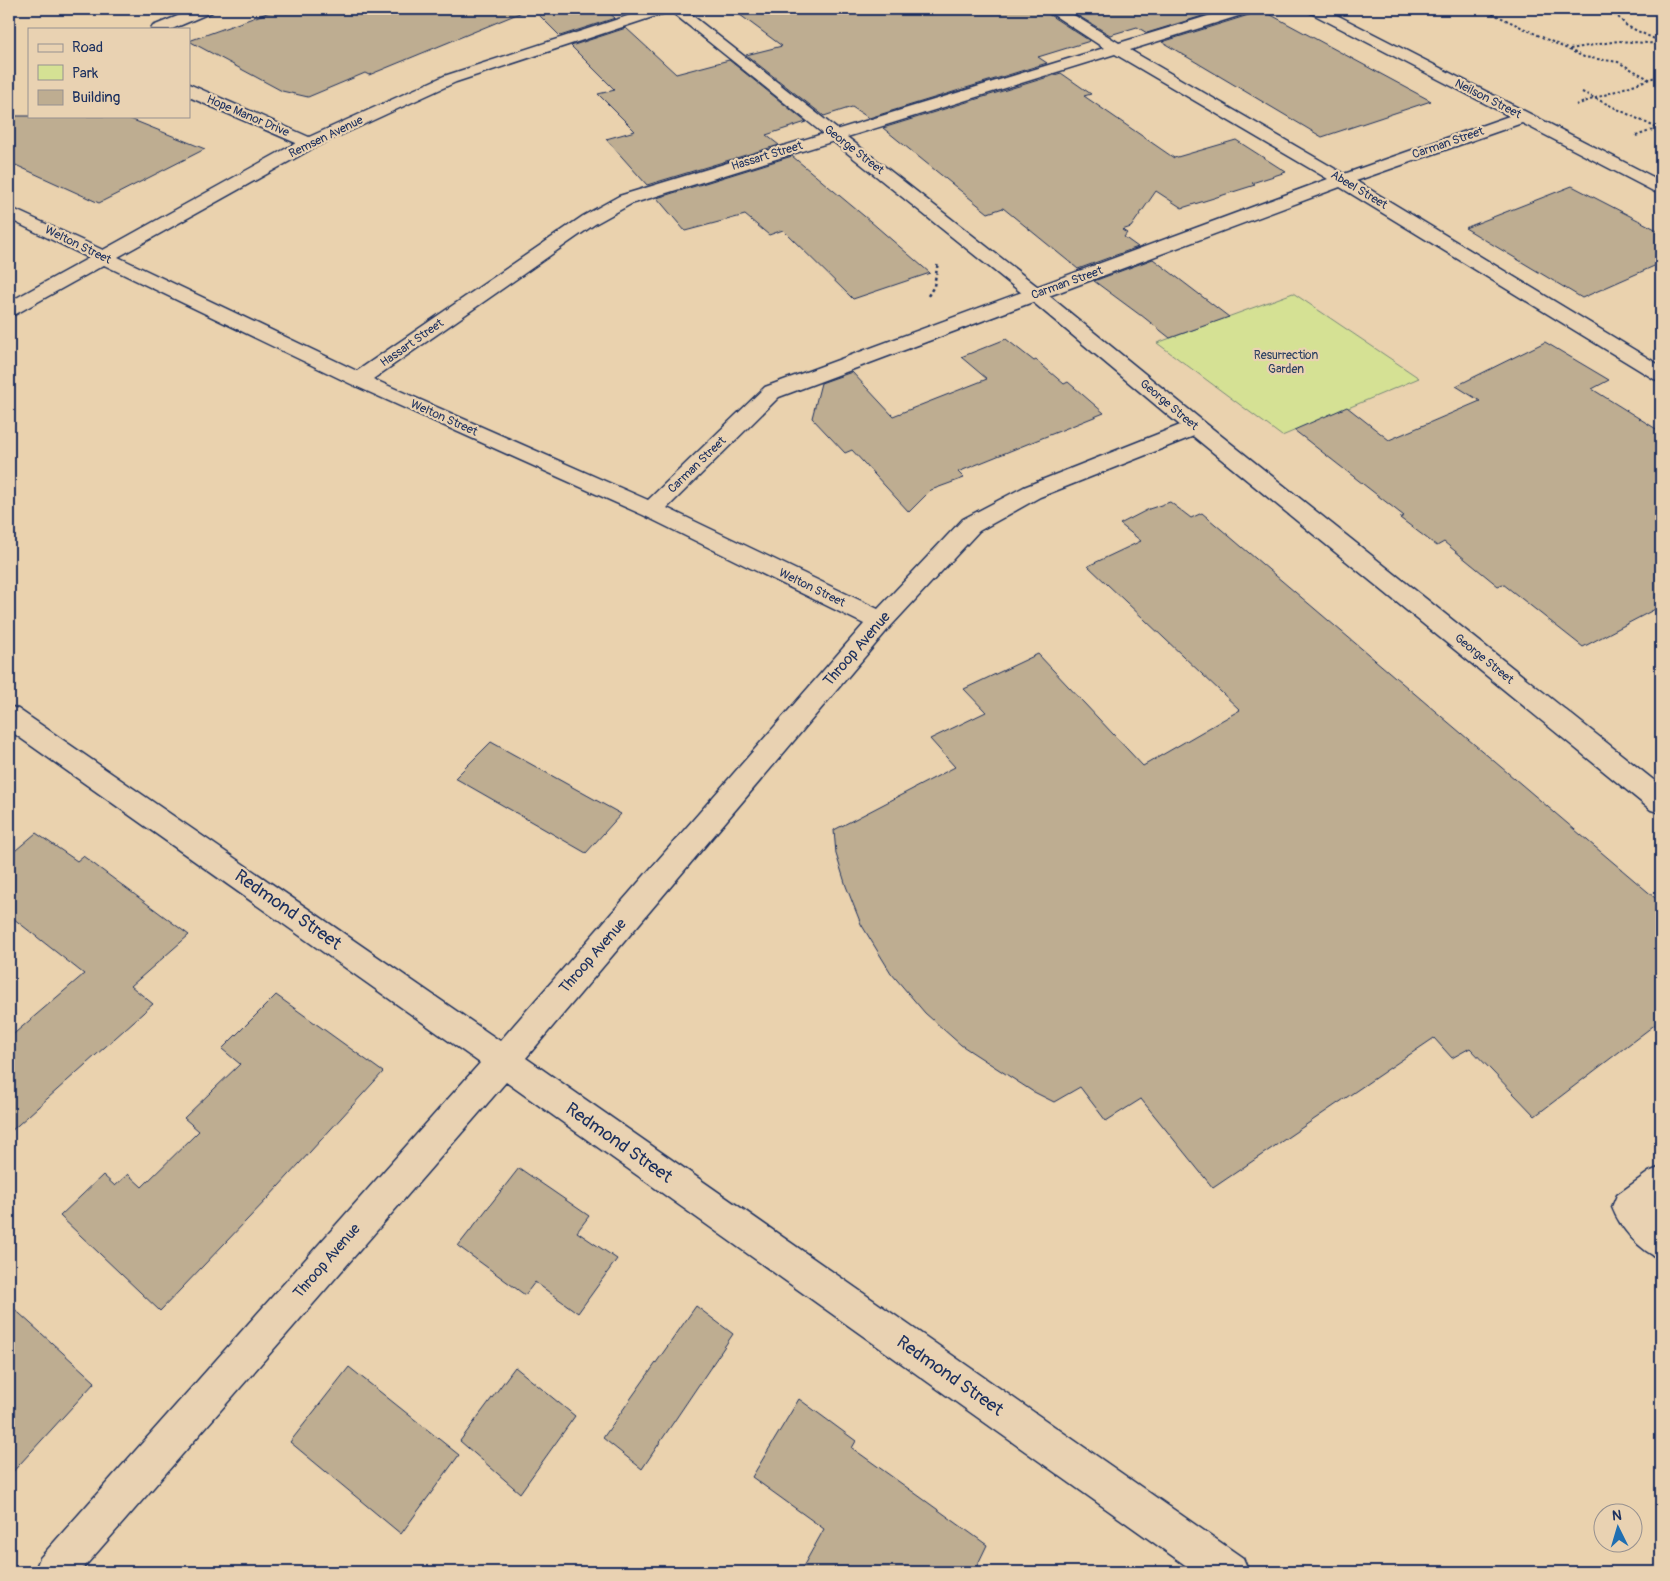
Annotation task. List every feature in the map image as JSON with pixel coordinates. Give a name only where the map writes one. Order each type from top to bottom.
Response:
[{"type":"street","points":[[160,28],[207,9]]},
{"type":"street","name":"Remsen Avenue","points":[[9,310],[309,143],[450,79],[663,9]]},
{"type":"street","name":"George Street","points":[[675,9],[1035,294],[1196,427],[1661,802]]},
{"type":"street","name":"Abeel Street","points":[[1054,9],[1342,180],[1661,375]]},
{"type":"street","name":"Hassart Street","points":[[358,380],[589,220],[625,200],[1246,9]]},
{"type":"street","name":"Neilson Street","points":[[1314,9],[1661,188]]},
{"type":"street","name":"Hope Manor Drive","points":[[190,92],[309,143]]},
{"type":"street","name":"Carman Street","points":[[651,510],[772,392],[1342,180],[1522,116]]},
{"type":"street","name":"Welton Street","points":[[9,212],[358,380],[651,510],[881,621]]},
{"type":"street","name":"Throop Avenue","points":[[54,1572],[503,1061],[881,621],[971,525],[1032,492],[1196,427]]},
{"type":"street","name":"Redmond Street","points":[[9,716],[1229,1572]]},
{"type":"street","points":[[1661,1184],[1629,1207],[1661,1242]]},
{"type":"path","points":[[1483,9],[1584,57],[1618,62],[1649,79]]},
{"type":"path","points":[[1600,9],[1617,16],[1627,26],[1661,43]]},
{"type":"path","points":[[1570,49],[1618,41],[1661,43]]},
{"type":"path","points":[[1569,107],[1593,97],[1661,75]]},
{"type":"path","points":[[1582,92],[1661,129]]},
{"type":"path","points":[[1631,138],[1658,128]]},
{"type":"path","points":[[927,298],[934,286],[938,259]]},
{"type":"green space","name":"Resurrection Garden","points":[[1293,293],[1419,378],[1282,436],[1157,343]]},
{"type":"building","points":[[278,9],[527,10],[369,75],[365,73],[308,97],[282,91],[190,41]]},
{"type":"building","points":[[533,9],[605,9],[615,18],[560,36]]},
{"type":"building","points":[[732,9],[1045,9],[1048,14],[1090,41],[1038,57],[1047,63],[869,118],[852,107],[824,116],[746,55],[782,46]]},
{"type":"building","points":[[1067,9],[1225,9],[1147,33],[1137,27],[1110,35]]},
{"type":"building","points":[[1255,9],[1260,9],[1431,101],[1322,137],[1162,42],[1252,14]]},
{"type":"building","points":[[626,28],[676,74],[729,60],[806,122],[766,135],[779,145],[647,185],[606,139],[635,131],[598,94],[615,90],[571,46]]},
{"type":"building","points":[[1061,73],[1091,94],[1084,96],[1174,158],[1236,140],[1286,172],[1252,183],[1255,185],[1182,208],[1156,191],[1131,227],[1122,230],[1127,233],[1124,237],[1138,247],[1078,269],[1003,208],[988,213],[883,128]]},
{"type":"building","points":[[9,116],[28,116],[28,118],[128,118],[205,149],[99,203],[9,162]]},
{"type":"building","points":[[792,156],[930,273],[853,299],[783,230],[769,235],[745,215],[685,231],[657,198]]},
{"type":"building","points":[[1572,186],[1661,232],[1661,263],[1582,298],[1465,228]]},
{"type":"building","points":[[1153,259],[1229,317],[1170,338],[1094,281]]},
{"type":"building","points":[[1006,339],[1034,361],[1036,360],[1064,384],[1068,382],[1104,413],[958,472],[964,478],[931,490],[909,512],[852,450],[845,453],[812,418],[821,383],[852,372],[893,416],[987,379],[961,357]]},
{"type":"building","points":[[1545,342],[1609,380],[1592,389],[1661,432],[1661,606],[1583,647],[1503,584],[1498,586],[1444,542],[1437,546],[1400,518],[1404,516],[1294,430],[1347,407],[1389,440],[1480,401],[1456,386]]},
{"type":"building","points":[[1170,502],[1191,518],[1202,513],[1661,903],[1661,1020],[1535,1116],[1470,1048],[1452,1058],[1434,1038],[1213,1188],[1141,1099],[1106,1121],[1080,1087],[1054,1102],[1032,1091],[961,1045],[925,1013],[891,973],[861,924],[836,854],[834,830],[955,767],[930,739],[986,712],[964,689],[1038,654],[1143,766],[1240,710],[1088,566],[1141,541],[1120,524],[1149,509]]},
{"type":"building","points":[[491,742],[621,814],[586,853],[455,778]]},
{"type":"building","points":[[36,833],[77,861],[83,856],[189,935],[131,986],[153,1004],[9,1133],[9,1038],[84,974],[9,915],[9,856]]},
{"type":"building","points":[[276,995],[383,1072],[268,1198],[160,1311],[60,1216],[103,1175],[115,1186],[128,1174],[142,1187],[199,1131],[184,1118],[240,1064],[222,1049]]},
{"type":"building","points":[[519,1168],[589,1216],[577,1232],[617,1259],[578,1313],[535,1282],[525,1295],[458,1246]]},
{"type":"building","points":[[9,1304],[95,1382],[9,1476]]},
{"type":"building","points":[[696,1306],[733,1334],[642,1469],[603,1438]]},
{"type":"building","points":[[349,1367],[459,1455],[401,1534],[290,1442]]},
{"type":"building","points":[[515,1367],[575,1416],[520,1493],[460,1441]]},
{"type":"building","points":[[799,1399],[856,1441],[852,1448],[987,1545],[974,1572],[800,1572],[824,1529],[752,1477]]}]
